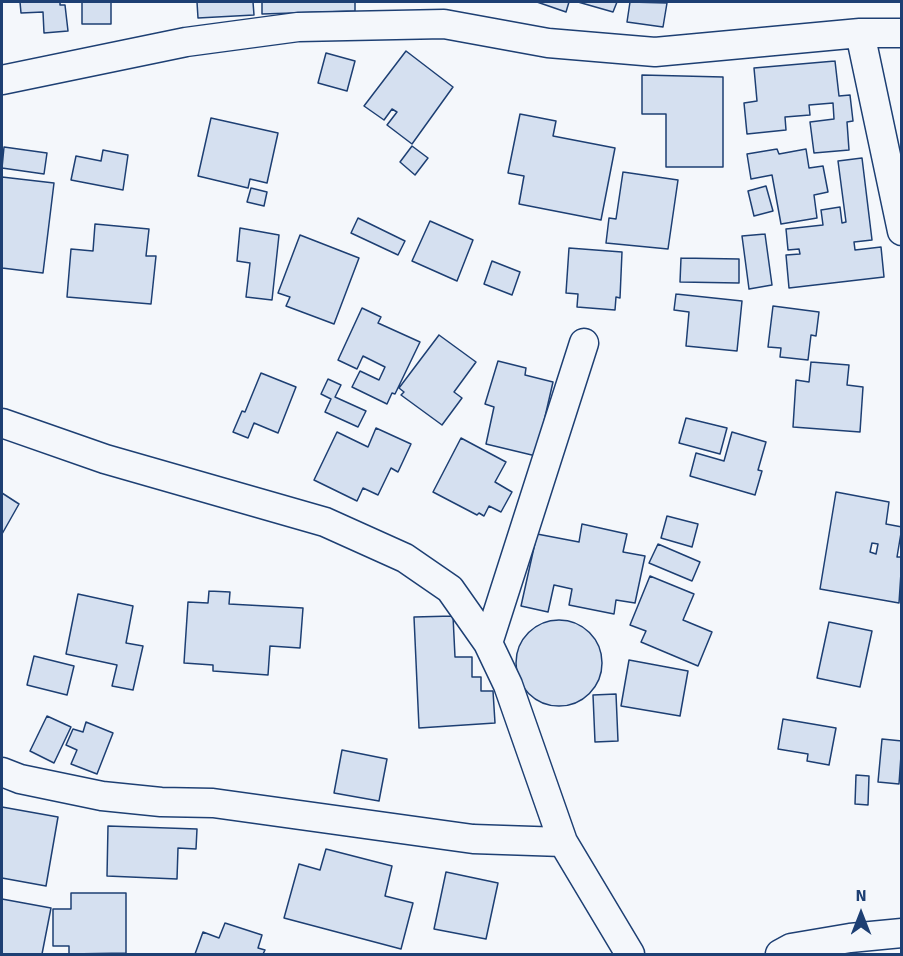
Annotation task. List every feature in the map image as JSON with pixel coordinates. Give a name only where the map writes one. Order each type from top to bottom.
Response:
[{"type":"street","points":[[2,80],[186,42],[298,27],[444,24],[548,43],[655,52],[860,33],[902,33]]},
{"type":"street","points":[[860,33],[902,231]]},
{"type":"street","points":[[488,643],[584,343]]},
{"type":"street","points":[[2,423],[105,459],[325,522],[405,558],[450,589],[488,643],[516,706],[564,842],[630,954]]},
{"type":"street","points":[[2,772],[20,779],[102,796],[161,802],[213,803],[473,839],[564,842]]},
{"type":"street","points":[[780,954],[791,948],[850,938],[902,933]]},
{"type":"building","points":[[20,2],[60,2],[60,5],[65,5],[68,31],[44,33],[43,12],[21,13]]},
{"type":"building","points":[[82,2],[111,2],[111,24],[82,24]]},
{"type":"building","points":[[197,2],[253,2],[254,15],[198,18]]},
{"type":"building","points":[[262,2],[355,2],[355,11],[262,14]]},
{"type":"building","points":[[537,2],[569,2],[566,12]]},
{"type":"building","points":[[578,2],[617,2],[613,12]]},
{"type":"building","points":[[630,2],[667,3],[663,27],[627,22]]},
{"type":"building","points":[[406,51],[453,87],[412,144],[387,125],[397,112],[392,109],[384,120],[364,106]]},
{"type":"building","points":[[326,53],[355,61],[347,91],[318,83]]},
{"type":"building","points":[[835,61],[839,96],[850,95],[853,121],[847,122],[849,150],[814,153],[810,122],[834,119],[833,103],[809,105],[810,115],[785,117],[786,130],[747,134],[744,103],[757,101],[754,68]]},
{"type":"building","points":[[642,75],[723,77],[723,167],[666,167],[666,114],[642,114]]},
{"type":"building","points":[[520,114],[556,121],[553,136],[615,148],[601,220],[519,204],[524,176],[508,173]]},
{"type":"building","points":[[211,118],[278,133],[267,183],[250,179],[248,188],[198,176]]},
{"type":"building","points":[[412,146],[428,158],[415,175],[400,162]]},
{"type":"building","points":[[4,147],[47,153],[44,174],[2,168]]},
{"type":"building","points":[[777,149],[779,154],[806,149],[809,168],[823,166],[828,192],[814,195],[817,218],[781,224],[772,175],[751,179],[747,154]]},
{"type":"building","points":[[103,150],[128,155],[123,190],[71,180],[76,156],[101,161]]},
{"type":"building","points":[[862,158],[872,240],[854,242],[855,250],[881,247],[884,277],[789,288],[786,255],[800,254],[799,249],[788,250],[786,229],[823,225],[821,210],[840,207],[842,223],[846,222],[838,161]]},
{"type":"building","points":[[623,172],[678,180],[668,249],[606,243],[609,218],[616,219]]},
{"type":"building","points":[[2,177],[54,183],[43,273],[2,268]]},
{"type":"building","points":[[766,186],[773,211],[754,216],[748,191]]},
{"type":"building","points":[[251,188],[267,192],[264,206],[247,202]]},
{"type":"building","points":[[358,218],[405,241],[398,255],[351,233]]},
{"type":"building","points":[[430,221],[473,240],[457,281],[412,261]]},
{"type":"building","points":[[95,224],[149,229],[146,256],[156,256],[151,304],[67,297],[71,249],[93,251]]},
{"type":"building","points":[[240,228],[279,235],[272,300],[246,297],[250,263],[237,261]]},
{"type":"building","points":[[765,234],[772,285],[749,289],[742,236]]},
{"type":"building","points":[[300,235],[359,258],[334,324],[286,306],[290,297],[278,293]]},
{"type":"building","points":[[569,248],[622,252],[620,298],[616,297],[615,310],[577,307],[578,294],[566,293]]},
{"type":"building","points":[[681,258],[739,259],[739,283],[680,282]]},
{"type":"building","points":[[492,261],[520,272],[512,295],[484,284]]},
{"type":"building","points":[[676,294],[742,301],[737,351],[686,346],[689,312],[674,310]]},
{"type":"building","points":[[773,306],[819,312],[816,336],[811,335],[808,360],[780,357],[781,348],[768,347]]},
{"type":"building","points":[[362,308],[381,317],[378,323],[420,342],[395,394],[392,393],[387,404],[352,387],[360,371],[379,380],[385,367],[363,356],[357,369],[338,360]]},
{"type":"building","points":[[439,335],[476,362],[454,392],[462,398],[442,425],[401,395],[404,392],[399,388]]},
{"type":"building","points":[[498,361],[526,368],[525,375],[553,382],[536,456],[486,444],[494,407],[485,404]]},
{"type":"building","points":[[811,362],[849,365],[847,385],[863,387],[860,432],[793,427],[796,380],[809,382]]},
{"type":"building","points":[[261,373],[296,387],[278,433],[254,423],[248,438],[233,432],[242,411],[245,412]]},
{"type":"building","points":[[328,379],[341,385],[335,397],[366,411],[358,427],[325,412],[331,399],[321,394]]},
{"type":"building","points":[[686,418],[727,428],[720,454],[679,443]]},
{"type":"building","points":[[376,428],[411,444],[398,472],[391,468],[378,495],[363,488],[357,501],[314,480],[337,432],[368,447]]},
{"type":"building","points":[[732,432],[766,442],[758,470],[762,471],[755,495],[690,476],[696,453],[724,461]]},
{"type":"building","points":[[461,438],[506,462],[495,482],[512,492],[501,512],[489,506],[484,516],[479,513],[477,515],[433,492]]},
{"type":"building","points":[[836,492],[889,502],[886,524],[902,527],[897,557],[902,557],[899,603],[820,589]],"holes":[[[872,543],[878,544],[876,554],[870,552]]]},
{"type":"building","points":[[2,493],[19,504],[2,534]]},
{"type":"building","points":[[667,516],[698,524],[692,547],[661,538]]},
{"type":"building","points":[[582,524],[627,534],[623,552],[645,556],[635,603],[616,600],[614,614],[569,605],[572,589],[554,585],[548,612],[521,606],[537,534],[579,542]]},
{"type":"building","points":[[658,544],[700,562],[692,581],[649,563]]},
{"type":"building","points":[[650,576],[694,594],[683,620],[712,632],[698,666],[641,642],[646,631],[630,625]]},
{"type":"building","points":[[209,591],[230,592],[229,604],[303,608],[300,648],[270,646],[268,675],[213,671],[213,665],[184,663],[188,602],[208,603]]},
{"type":"building","points":[[78,594],[133,606],[126,643],[143,646],[133,690],[112,686],[117,665],[66,654]]},
{"type":"building","points":[[453,616],[455,657],[472,657],[472,677],[481,677],[481,691],[493,691],[495,723],[419,728],[414,617]]},
{"type":"building","points":[[559,620],[583,627],[595,639],[602,663],[595,687],[583,699],[559,706],[535,699],[523,687],[516,663],[523,639],[535,627]]},
{"type":"building","points":[[829,622],[872,631],[860,687],[817,678]]},
{"type":"building","points":[[34,656],[74,666],[67,695],[27,685]]},
{"type":"building","points":[[629,660],[688,671],[680,716],[621,706]]},
{"type":"building","points":[[616,694],[618,741],[595,742],[593,695]]},
{"type":"building","points":[[47,716],[71,727],[54,763],[30,751]]},
{"type":"building","points":[[783,719],[836,728],[829,765],[807,761],[808,754],[778,749]]},
{"type":"building","points":[[86,722],[113,733],[97,774],[71,764],[77,750],[66,745],[73,729],[83,732]]},
{"type":"building","points":[[882,739],[902,741],[899,784],[878,782]]},
{"type":"building","points":[[342,750],[387,759],[379,801],[334,793]]},
{"type":"building","points":[[856,775],[869,776],[868,805],[855,804]]},
{"type":"building","points":[[2,807],[58,817],[46,886],[2,878]]},
{"type":"building","points":[[108,826],[197,829],[196,849],[178,848],[177,879],[107,876]]},
{"type":"building","points":[[326,849],[392,866],[385,896],[413,903],[401,949],[284,918],[299,864],[320,870]]},
{"type":"building","points":[[446,872],[498,883],[486,939],[434,929]]},
{"type":"building","points":[[71,893],[126,893],[126,953],[69,954],[69,946],[53,946],[53,909],[71,909]]},
{"type":"building","points":[[2,899],[51,908],[42,954],[2,954]]},
{"type":"building","points":[[225,923],[262,935],[258,948],[265,950],[263,954],[195,954],[203,932],[219,938]]}]
